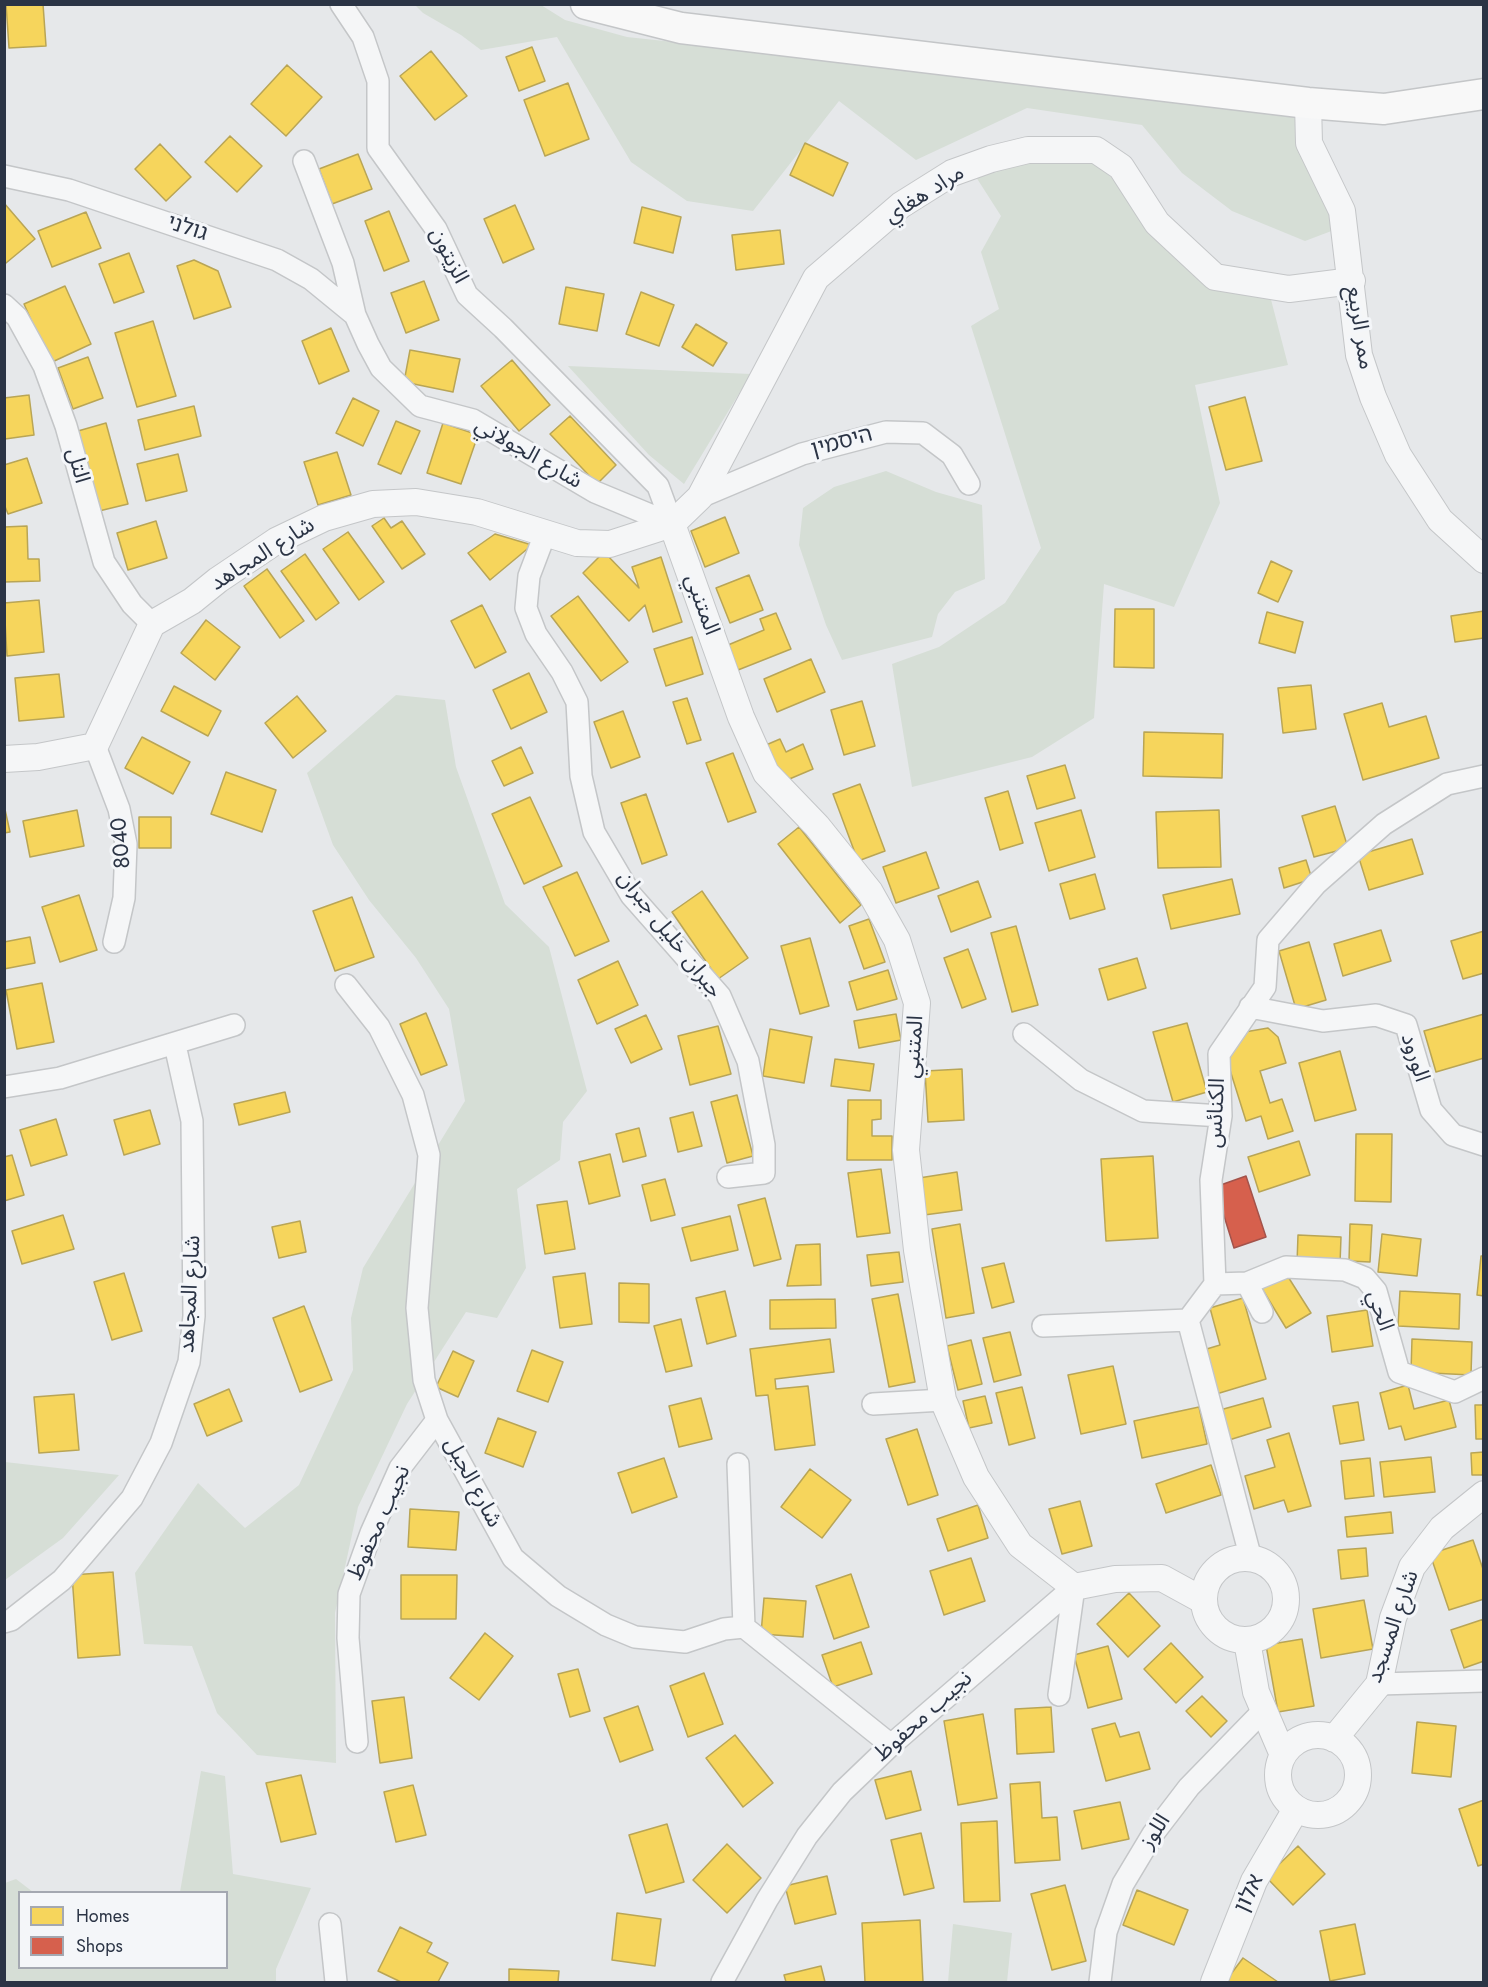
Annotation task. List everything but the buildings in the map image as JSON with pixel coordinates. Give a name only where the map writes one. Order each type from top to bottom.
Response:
[{"type":"main road","points":[[586,4],[681,28],[1308,103],[1384,109],[1484,94]]},
{"type":"street","name":"الزيتون","points":[[342,4],[363,38],[378,81],[378,148],[436,229],[467,295],[503,328],[658,486],[672,524]]},
{"type":"street","name":"ممر الربيع","points":[[1308,103],[1309,143],[1342,211],[1359,354],[1373,397],[1398,455],[1440,520],[1484,560]]},
{"type":"street","name":"مراد هغاي","points":[[672,524],[700,496],[816,278],[901,205],[952,173],[990,159],[1028,150],[1096,150],[1121,167],[1157,223],[1215,277],[1289,289],[1352,280]]},
{"type":"street","points":[[304,161],[343,263],[355,315]]},
{"type":"street","name":"גולני","points":[[4,176],[69,189],[277,260],[311,279],[355,315]]},
{"type":"street","name":"التل","points":[[4,305],[17,317],[44,366],[66,426],[104,562],[132,604],[152,624]]},
{"type":"street","name":"شارع الجولاني","points":[[355,315],[381,368],[420,406],[473,420],[595,492],[672,524]]},
{"type":"street","name":"היסמין","points":[[700,496],[802,454],[886,432],[923,433],[952,455],[969,484]]},
{"type":"street","name":"شارع المجاهد","points":[[152,624],[192,601],[218,580],[276,541],[324,518],[373,504],[416,502],[477,512],[577,543],[610,544],[672,524]]},
{"type":"street","name":"المتنبي","points":[[672,524],[741,717],[766,773],[817,826],[870,892],[897,940],[917,1003],[906,1150],[917,1251],[943,1400],[976,1477],[1020,1545],[1074,1587]]},
{"type":"street","name":"جبران خليل جبران","points":[[545,534],[528,576],[526,608],[536,634],[562,672],[577,702],[581,776],[594,832],[631,895],[720,996],[748,1061],[764,1144],[764,1173],[728,1177]]},
{"type":"street","points":[[4,759],[38,758],[95,746],[152,624]]},
{"type":"street","name":"8040","points":[[95,746],[119,809],[126,844],[124,898],[114,942]]},
{"type":"street","name":"الكنائس","points":[[1215,1284],[1211,1180],[1221,1116],[1219,1054],[1266,987],[1268,940],[1316,884],[1384,824],[1447,784],[1484,777]]},
{"type":"street","name":"شارع الجبل","points":[[346,985],[379,1027],[413,1095],[429,1155],[417,1308],[423,1380],[437,1420],[513,1558],[558,1596],[606,1624],[635,1637],[685,1642],[724,1629],[744,1627]]},
{"type":"street","name":"الورود","points":[[1250,1007],[1323,1021],[1376,1015],[1406,1025],[1431,1110],[1453,1135],[1484,1145]]},
{"type":"street","points":[[4,1087],[60,1078],[175,1045],[234,1025]]},
{"type":"street","points":[[1024,1034],[1081,1080],[1143,1111],[1221,1116]]},
{"type":"street","name":"شارع المجاهد","points":[[4,1622],[11,1620],[62,1580],[132,1498],[161,1443],[189,1362],[194,1305],[192,1121],[175,1045]]},
{"type":"street","name":"الحي","points":[[1215,1284],[1247,1283],[1286,1267],[1345,1270],[1365,1278],[1376,1291],[1399,1372],[1455,1392],[1484,1378]]},
{"type":"street","points":[[1247,1283],[1262,1312]]},
{"type":"street","points":[[1188,1320],[1215,1284]]},
{"type":"street","points":[[1043,1326],[1188,1320]]},
{"type":"street","points":[[1188,1320],[1251,1559]]},
{"type":"street","points":[[873,1404],[943,1400]]},
{"type":"street","name":"نجيب محفوظ","points":[[357,1742],[348,1638],[349,1594],[370,1533],[400,1468],[437,1420]]},
{"type":"street","points":[[738,1464],[744,1627],[891,1745]]},
{"type":"street","name":"شارع المسجد","points":[[1335,1739],[1379,1684],[1393,1618],[1412,1567],[1442,1528],[1484,1494]]},
{"type":"street","points":[[1237,1559],[1251,1559],[1264,1563],[1274,1570],[1286,1594],[1281,1621],[1272,1631],[1260,1638],[1247,1641],[1231,1638],[1218,1630],[1208,1617],[1204,1601],[1206,1587],[1213,1574],[1224,1565],[1237,1559]]},
{"type":"street","points":[[1059,1695],[1074,1587],[1116,1579],[1162,1578],[1204,1601]]},
{"type":"street","name":"نجيب محفوظ","points":[[722,1983],[767,1900],[807,1836],[842,1792],[891,1745],[1074,1587]]},
{"type":"street","points":[[1247,1641],[1256,1692],[1283,1755]]},
{"type":"street","points":[[1379,1684],[1484,1681]]},
{"type":"street","name":"اللوز","points":[[1100,1983],[1106,1932],[1123,1884],[1154,1834],[1189,1786],[1264,1710]]},
{"type":"street","points":[[1323,1735],[1335,1739],[1345,1746],[1355,1763],[1357,1782],[1353,1795],[1334,1812],[1314,1815],[1296,1809],[1287,1801],[1279,1785],[1278,1766],[1283,1755],[1290,1746],[1306,1737],[1323,1735]]},
{"type":"street","name":"אלון","points":[[1214,1983],[1254,1881],[1296,1809]]},
{"type":"street","points":[[330,1924],[336,1983]]},
{"type":"shaded area","points":[[415,5],[541,5],[565,20],[627,37],[1290,108],[1342,227],[1305,241],[1232,211],[1182,173],[1142,125],[1027,108],[916,160],[839,101],[753,211],[687,201],[631,162],[557,37],[481,50],[461,35],[423,13]]},
{"type":"shaded area","points":[[1085,152],[1171,236],[1227,275],[1268,288],[1288,365],[1195,385],[1220,503],[1174,607],[1104,584],[1094,718],[1032,757],[912,787],[892,664],[939,647],[1005,603],[1041,548],[971,326],[999,309],[981,252],[1001,216],[976,177],[1025,159]]},
{"type":"shaded area","points":[[568,366],[751,374],[684,484],[649,455]]},
{"type":"shaded area","points":[[886,471],[936,492],[982,505],[985,579],[955,592],[938,614],[932,637],[842,660],[826,625],[799,545],[803,508],[834,487]]},
{"type":"shaded area","points":[[396,695],[445,700],[456,767],[505,904],[549,947],[587,1091],[563,1122],[560,1160],[517,1189],[526,1268],[497,1318],[466,1312],[407,1404],[358,1507],[335,1613],[336,1763],[257,1755],[217,1713],[192,1646],[144,1644],[135,1573],[198,1483],[245,1528],[299,1485],[353,1370],[351,1318],[363,1268],[465,1101],[449,1009],[416,958],[369,900],[333,845],[307,773]]},
{"type":"shaded area","points":[[5,1462],[119,1475],[63,1538],[5,1580]]},
{"type":"shaded area","points":[[201,1771],[225,1776],[233,1874],[311,1888],[276,1969],[276,1982],[5,1982],[5,1883],[16,1879],[32,1891],[18,1891],[18,1969],[228,1969],[228,1891],[180,1891]]},
{"type":"shaded area","points":[[953,1924],[1012,1933],[1007,1982],[948,1982]]}]
